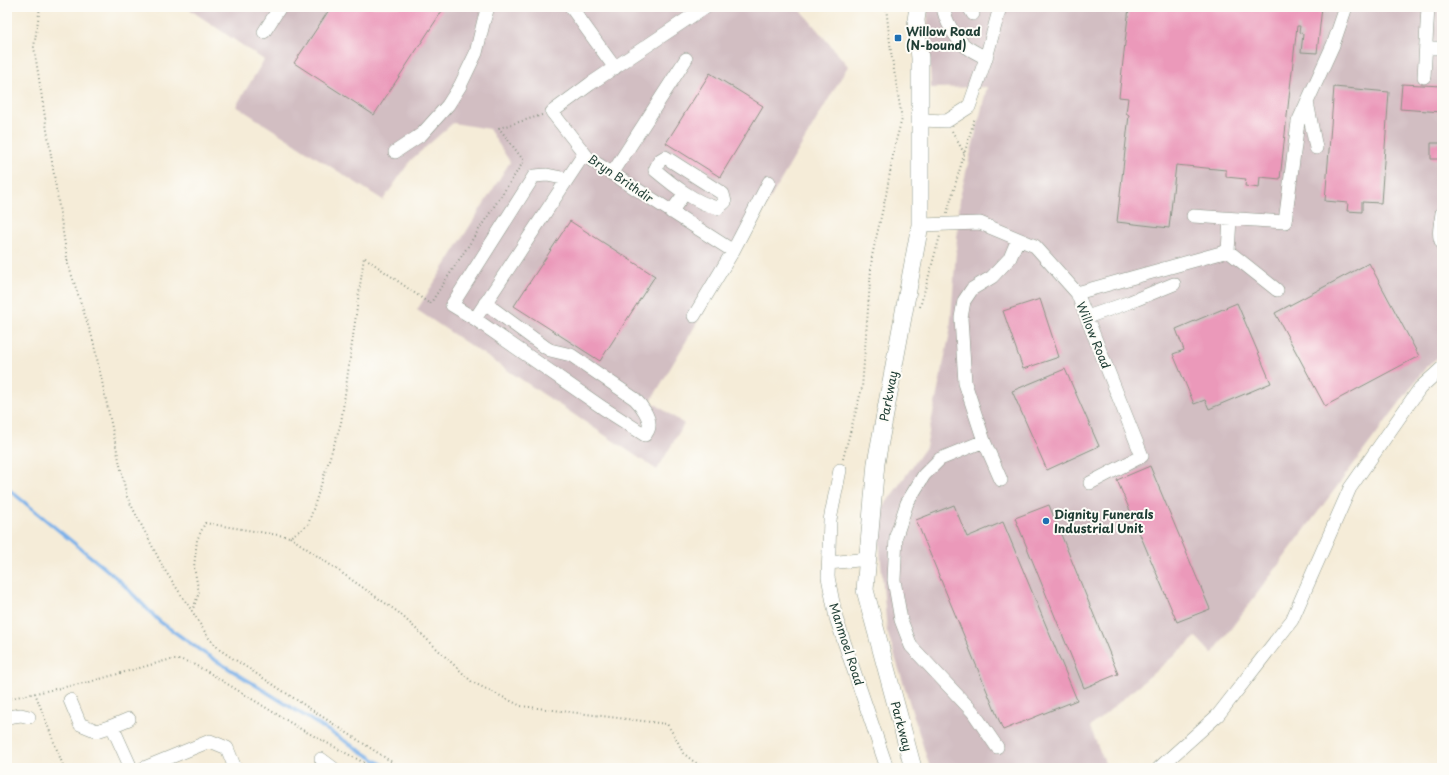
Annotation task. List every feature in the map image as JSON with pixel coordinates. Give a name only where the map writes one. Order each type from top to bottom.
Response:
[{"type":"main road","name":"Parkway","points":[[913,768],[865,590],[876,463],[920,225],[920,58],[915,11]]},
{"type":"street","points":[[264,32],[280,7]]},
{"type":"street","points":[[395,152],[422,134],[448,105],[460,86],[476,53],[488,7]]},
{"type":"street","points":[[571,7],[615,68]]},
{"type":"street","points":[[552,112],[590,84],[705,7]]},
{"type":"street","points":[[943,7],[949,24],[965,46],[986,58]]},
{"type":"street","points":[[920,120],[947,121],[969,107],[986,58],[1000,7]]},
{"type":"street","points":[[1193,216],[1285,222],[1298,122],[1333,45],[1346,7]]},
{"type":"street","points":[[1424,77],[1428,7]]},
{"type":"street","points":[[1426,48],[1442,48]]},
{"type":"street","points":[[612,174],[686,59]]},
{"type":"street","points":[[1307,102],[1316,148]]},
{"type":"street","name":"Bryn Brithdir","points":[[552,112],[588,158],[733,251]]},
{"type":"street","points":[[475,319],[584,154]]},
{"type":"street","points":[[665,157],[714,188],[723,194],[725,202],[718,208],[710,206],[685,193],[655,170],[660,160],[665,157]]},
{"type":"street","points":[[485,303],[545,347],[550,350],[571,354],[635,399],[641,405],[650,424],[645,435],[603,408],[475,319],[452,305],[534,176],[546,175],[567,179]]},
{"type":"street","points":[[694,316],[733,251],[769,182]]},
{"type":"street","points":[[671,212],[685,193]]},
{"type":"street","points":[[1442,213],[1440,229],[1440,240],[1442,244]]},
{"type":"street","points":[[1228,251],[1230,219]]},
{"type":"street","name":"Willow Road","points":[[920,225],[980,223],[1035,246],[1077,293],[1142,456],[1090,483]]},
{"type":"street","points":[[1001,480],[984,441],[965,383],[961,318],[964,301],[972,289],[992,277],[1010,258],[1018,239]]},
{"type":"street","points":[[1228,251],[1277,290]]},
{"type":"street","points":[[1077,293],[1228,251]]},
{"type":"street","points":[[1087,317],[1130,302],[1174,284]]},
{"type":"street","points":[[1159,768],[1218,715],[1292,620],[1350,488],[1420,388],[1442,368]]},
{"type":"street","points":[[984,441],[940,459],[924,475],[906,503],[896,536],[894,580],[901,620],[911,646],[973,712],[997,748]]},
{"type":"street","name":"Manmoel Road","points":[[840,470],[830,520],[828,577],[836,618],[887,768]]},
{"type":"street","points":[[829,563],[868,559]]},
{"type":"street","points":[[70,700],[80,724],[97,731],[129,720]]},
{"type":"street","points":[[7,717],[21,715],[29,717]]},
{"type":"street","points":[[112,726],[131,768]]},
{"type":"street","points":[[144,768],[210,741],[227,748],[235,768]]},
{"type":"street","points":[[321,759],[333,768]]},
{"type":"path","points":[[40,7],[34,47],[68,264],[93,340],[127,498],[164,569],[208,637],[220,650],[401,768]]},
{"type":"path","points":[[840,470],[862,388],[872,256],[886,195],[895,144],[902,119],[891,52],[886,7]]},
{"type":"path","points":[[290,537],[308,525],[341,423],[364,257],[430,304],[524,161],[499,128],[552,112]]},
{"type":"path","points":[[943,224],[977,112]]},
{"type":"path","points":[[947,121],[964,154]]},
{"type":"path","points":[[192,611],[199,593],[194,567],[196,540],[205,523],[290,537],[398,612],[472,682],[521,706],[667,724],[683,753],[705,768]]},
{"type":"path","points":[[7,700],[89,682],[168,660],[182,660],[208,672],[300,728],[374,768]]},
{"type":"path","points":[[35,693],[64,768]]},
{"type":"path","points":[[392,768],[395,764]]},
{"type":"shaded area","points":[[186,7],[798,7],[848,66],[651,401],[684,424],[657,470],[417,310],[510,162],[489,129],[453,123],[411,160],[383,200],[236,106],[264,60]]},
{"type":"shaded area","points":[[927,7],[1442,7],[1442,354],[1427,366],[1212,654],[1196,637],[1090,727],[1107,768],[930,768],[887,631],[877,516],[926,447],[950,332],[960,197],[987,87],[931,88]]},
{"type":"building","points":[[331,7],[436,7],[442,11],[374,115],[294,63]]},
{"type":"building","points":[[1129,7],[1322,7],[1317,53],[1301,52],[1303,34],[1299,32],[1300,26],[1297,26],[1280,179],[1260,177],[1259,188],[1245,186],[1246,179],[1226,177],[1226,170],[1176,165],[1169,228],[1117,222],[1129,115],[1126,113],[1128,98],[1119,97]]},
{"type":"building","points":[[710,73],[763,106],[720,177],[666,143]]},
{"type":"building","points":[[1402,84],[1442,86],[1442,112],[1400,109]]},
{"type":"building","points":[[1334,87],[1389,92],[1381,203],[1362,202],[1362,212],[1347,211],[1348,203],[1325,201]]},
{"type":"building","points":[[1431,143],[1442,143],[1442,159],[1431,159]]},
{"type":"building","points":[[570,221],[655,276],[600,361],[514,306]]},
{"type":"building","points":[[1369,263],[1419,356],[1325,406],[1275,313]]},
{"type":"building","points":[[1040,299],[1059,357],[1023,369],[1003,311]]},
{"type":"building","points":[[1237,303],[1271,383],[1209,409],[1205,400],[1194,404],[1173,354],[1184,350],[1176,329]]},
{"type":"building","points":[[1065,369],[1099,446],[1047,470],[1012,391]]},
{"type":"building","points":[[1150,466],[1210,609],[1177,622],[1117,480]]},
{"type":"building","points":[[954,505],[967,537],[1003,522],[1077,700],[1003,730],[916,520]]},
{"type":"building","points":[[1049,505],[1118,674],[1084,688],[1015,518]]},
{"type":"waterway","points":[[7,488],[119,580],[159,621],[204,653],[388,768]]},
{"type":"place","name":"Willow Road (N-bound)","points":[[898,38]]},
{"type":"place","name":"Dignity Funerals Industrial Unit","points":[[1046,521]]}]
